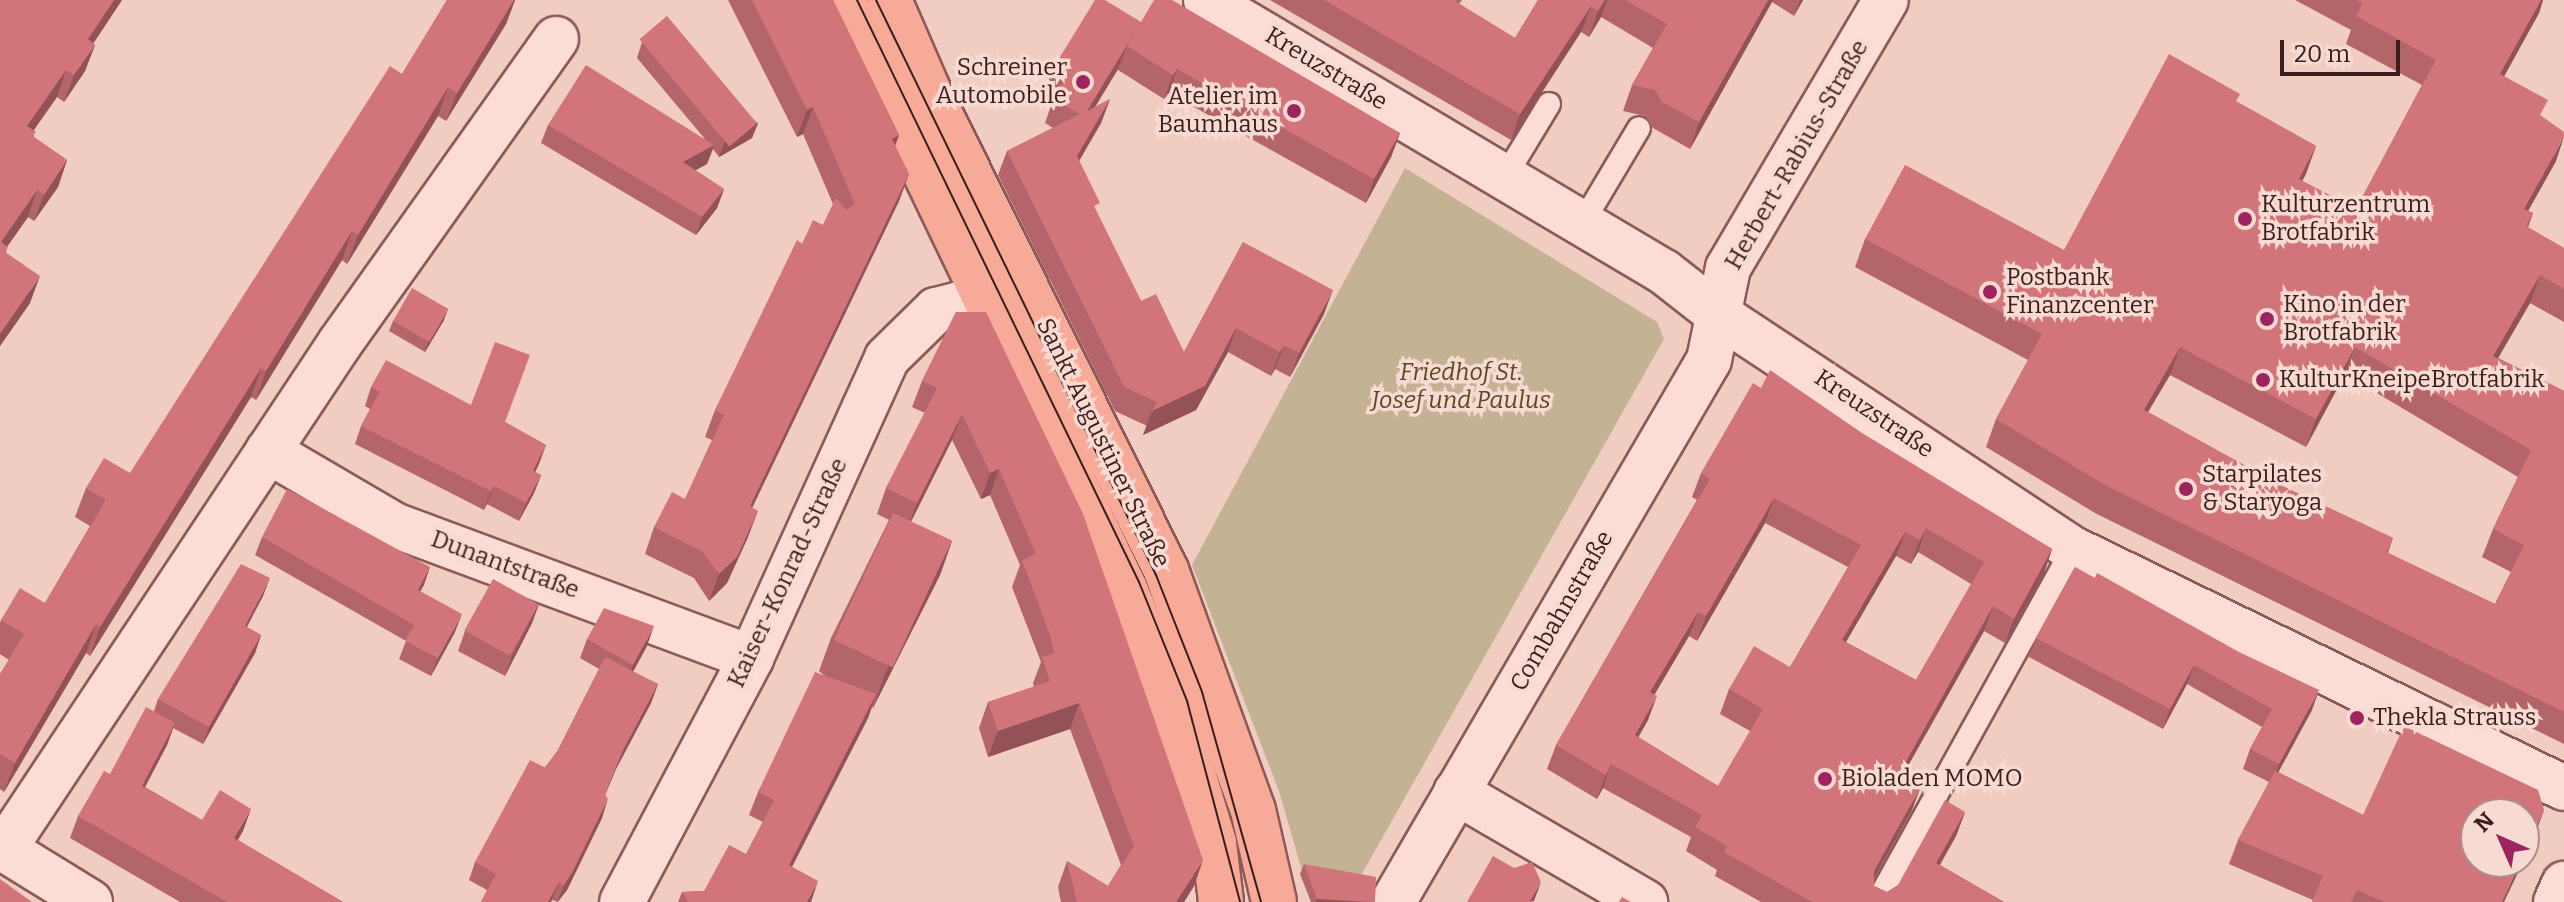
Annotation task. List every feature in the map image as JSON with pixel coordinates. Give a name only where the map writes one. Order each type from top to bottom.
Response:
[{"type":"main road","name":"Sankt Augustiner Straße","points":[[842,0],[1125,589],[1173,707],[1214,843],[1219,899]]},
{"type":"main road","name":"Sankt Augustiner Straße","points":[[889,0],[929,92],[1166,570],[1253,810],[1274,902]]},
{"type":"street","name":"Kreuzstraße","points":[[1206,0],[1506,175],[1664,272],[1719,315],[2073,549],[2564,788]]},
{"type":"street","name":"Herbert-Rabius-Straße","points":[[1719,315],[1728,268],[1886,0]]},
{"type":"street","points":[[90,902],[4,849],[268,451],[556,39]]},
{"type":"street","name":"Kaiser-Konrad-Straße","points":[[622,902],[751,658],[887,358],[936,310],[960,304],[995,319]]},
{"type":"street","name":"Combahnstraße","points":[[1393,902],[1709,360],[1719,315]]},
{"type":"street","name":"Dunantstraße","points":[[268,451],[394,525],[751,658]]},
{"type":"street","points":[[1456,792],[1645,902]]},
{"type":"street","points":[[2556,902],[2564,884]]},
{"type":"lane","points":[[1506,175],[1549,104]]},
{"type":"lane","points":[[1583,222],[1639,128]]},
{"type":"lane","points":[[1877,902],[2073,549]]},
{"type":"green space","name":"Friedhof St. Josef und Paulus","points":[[1405,168],[1657,322],[1664,339],[1346,902],[1311,902],[1279,791],[1192,565]]},
{"type":"building","points":[[0,0],[114,0],[88,39],[95,45],[74,75],[66,70],[27,126],[36,132],[32,136],[67,160],[44,195],[37,190],[1,242],[8,247],[5,252],[40,276],[0,334]]},
{"type":"building","points":[[447,0],[514,0],[457,93],[448,87],[358,235],[352,231],[266,371],[261,368],[100,627],[96,624],[15,763],[0,754],[0,674],[24,634],[1,620],[20,588],[45,603],[106,500],[86,488],[104,458],[130,473],[390,66],[402,74]]},
{"type":"building","points":[[752,0],[833,0],[899,135],[892,139],[909,174],[750,506],[758,511],[737,557],[719,574],[703,552],[654,527],[672,492],[685,499],[724,415],[715,410],[797,240],[802,244],[813,220],[823,225],[836,198],[846,210],[855,204],[813,107],[807,110]]},
{"type":"building","points":[[1095,0],[1105,0],[1141,22],[1154,0],[1172,0],[1400,133],[1374,179],[1177,69],[1173,75],[1127,46],[1134,33],[1087,111],[1110,99],[1077,156],[1100,203],[1094,206],[1141,301],[1156,294],[1184,352],[1243,242],[1333,290],[1299,353],[1284,345],[1280,352],[1236,328],[1205,386],[1152,411],[1157,402],[1124,387],[1007,151],[1080,114],[1054,99],[1066,78],[1052,70]]},
{"type":"building","points":[[1324,0],[1455,0],[1515,38],[1538,0],[1605,0],[1598,11],[1591,6],[1520,114]]},
{"type":"building","points":[[1625,0],[1768,0],[1699,122],[1662,102],[1655,90],[1632,85],[1667,24]]},
{"type":"building","points":[[2356,0],[2541,0],[2500,74],[2548,100],[2540,115],[2564,132],[2524,209],[2533,213],[2526,226],[2564,248],[2564,289],[2540,275],[2493,356],[2564,391],[2564,712],[2105,485],[1996,419],[2042,334],[1865,239],[1905,165],[2064,250],[2169,54],[2240,94],[2236,101],[2316,146],[2299,179],[2356,209],[2436,60],[2356,16],[2363,3]],"holes":[[[2180,347],[2316,419],[2355,347],[2531,450],[2493,529],[2524,545],[2495,604],[2386,552],[2393,538],[2280,485],[2144,410]]]},
{"type":"building","points":[[667,16],[757,123],[729,146],[639,39]]},
{"type":"building","points":[[586,65],[714,145],[683,162],[724,189],[702,217],[548,125]]},
{"type":"building","points":[[412,288],[448,309],[429,342],[393,321]]},
{"type":"building","points":[[956,312],[986,312],[1083,514],[1203,860],[1176,902],[1077,902],[1067,861],[1108,886],[1134,846],[1079,703],[998,731],[988,702],[1050,681],[1042,657],[1054,653],[1022,560],[1036,554],[999,469],[990,473],[962,414],[917,503],[886,488],[937,388],[922,381]]},
{"type":"building","points":[[495,342],[530,355],[505,422],[546,445],[533,471],[541,475],[526,503],[494,486],[491,491],[361,426],[380,392],[371,387],[386,360],[471,405]]},
{"type":"building","points":[[1770,370],[1865,435],[2052,549],[2014,619],[1993,606],[1899,774],[1921,786],[1874,871],[1874,886],[1887,892],[1898,885],[1945,800],[1965,812],[1936,863],[2004,902],[1812,902],[1724,852],[1727,846],[1695,827],[1702,815],[1611,764],[1606,775],[1556,745],[1710,479],[1701,473],[1753,383],[1761,388]],"holes":[[[1774,498],[1861,545],[1790,667],[1754,646],[1729,689],[1763,709],[1718,786],[1635,735],[1657,696],[1650,692],[1698,612],[1706,616]],[[1926,528],[1984,562],[1916,680],[1842,640],[1905,532],[1920,540]]]},
{"type":"building","points":[[287,489],[430,567],[418,590],[462,614],[438,658],[405,641],[414,625],[262,537]]},
{"type":"building","points":[[893,513],[952,540],[893,667],[834,640]]},
{"type":"building","points":[[241,564],[270,578],[245,626],[261,635],[209,727],[158,699]]},
{"type":"building","points":[[2075,567],[2095,578],[2097,573],[2239,652],[2319,690],[2279,764],[2250,749],[2272,709],[2194,665],[2170,709],[2036,638]]},
{"type":"building","points":[[493,579],[538,604],[510,656],[464,631]]},
{"type":"building","points":[[604,608],[654,626],[633,665],[587,639]]},
{"type":"building","points":[[605,657],[658,684],[623,750],[605,794],[608,799],[573,871],[564,885],[559,882],[548,902],[481,902],[496,874],[475,862],[530,760],[546,768],[558,750]]},
{"type":"building","points":[[815,672],[876,694],[789,865],[818,881],[807,902],[688,902],[682,892],[704,891],[729,845],[746,854],[774,800],[758,792]]},
{"type":"building","points":[[146,707],[175,723],[142,786],[202,820],[220,790],[251,809],[234,838],[343,902],[227,902],[78,816],[104,771],[110,774]]},
{"type":"building","points":[[2404,726],[2538,790],[2544,810],[2540,819],[2540,798],[2460,798],[2460,878],[2513,878],[2502,902],[2385,902],[2357,890],[2351,902],[2312,902],[2323,876],[2238,840],[2275,771],[2363,815]]},
{"type":"building","points":[[1493,856],[1514,868],[1532,862],[1541,882],[1529,902],[1467,902]]},
{"type":"building","points":[[1304,864],[1376,877],[1375,902],[1317,899]]},
{"type":"building","points":[[0,879],[32,902],[0,902]]},
{"type":"tram line","points":[[857,0],[1139,582],[1187,701],[1240,902]]},
{"type":"tram line","points":[[876,0],[1156,575],[1202,692],[1261,902]]},
{"type":"place","name":"Schreiner Automobile","points":[[1083,82]]},
{"type":"place","name":"Atelier im Baumhaus","points":[[1294,111]]},
{"type":"place","name":"Kulturzentrum Brotfabrik","points":[[2245,219]]},
{"type":"place","name":"Postbank Finanzcenter","points":[[1990,292]]},
{"type":"place","name":"Kino in der Brotfabrik","points":[[2267,319]]},
{"type":"place","name":"KulturKneipeBrotfabrik","points":[[2263,380]]},
{"type":"place","name":"Starpilates & Staryoga","points":[[2186,489]]},
{"type":"place","name":"Thekla Strauss","points":[[2357,718]]},
{"type":"place","name":"Bioladen MOMO","points":[[1825,779]]}]
